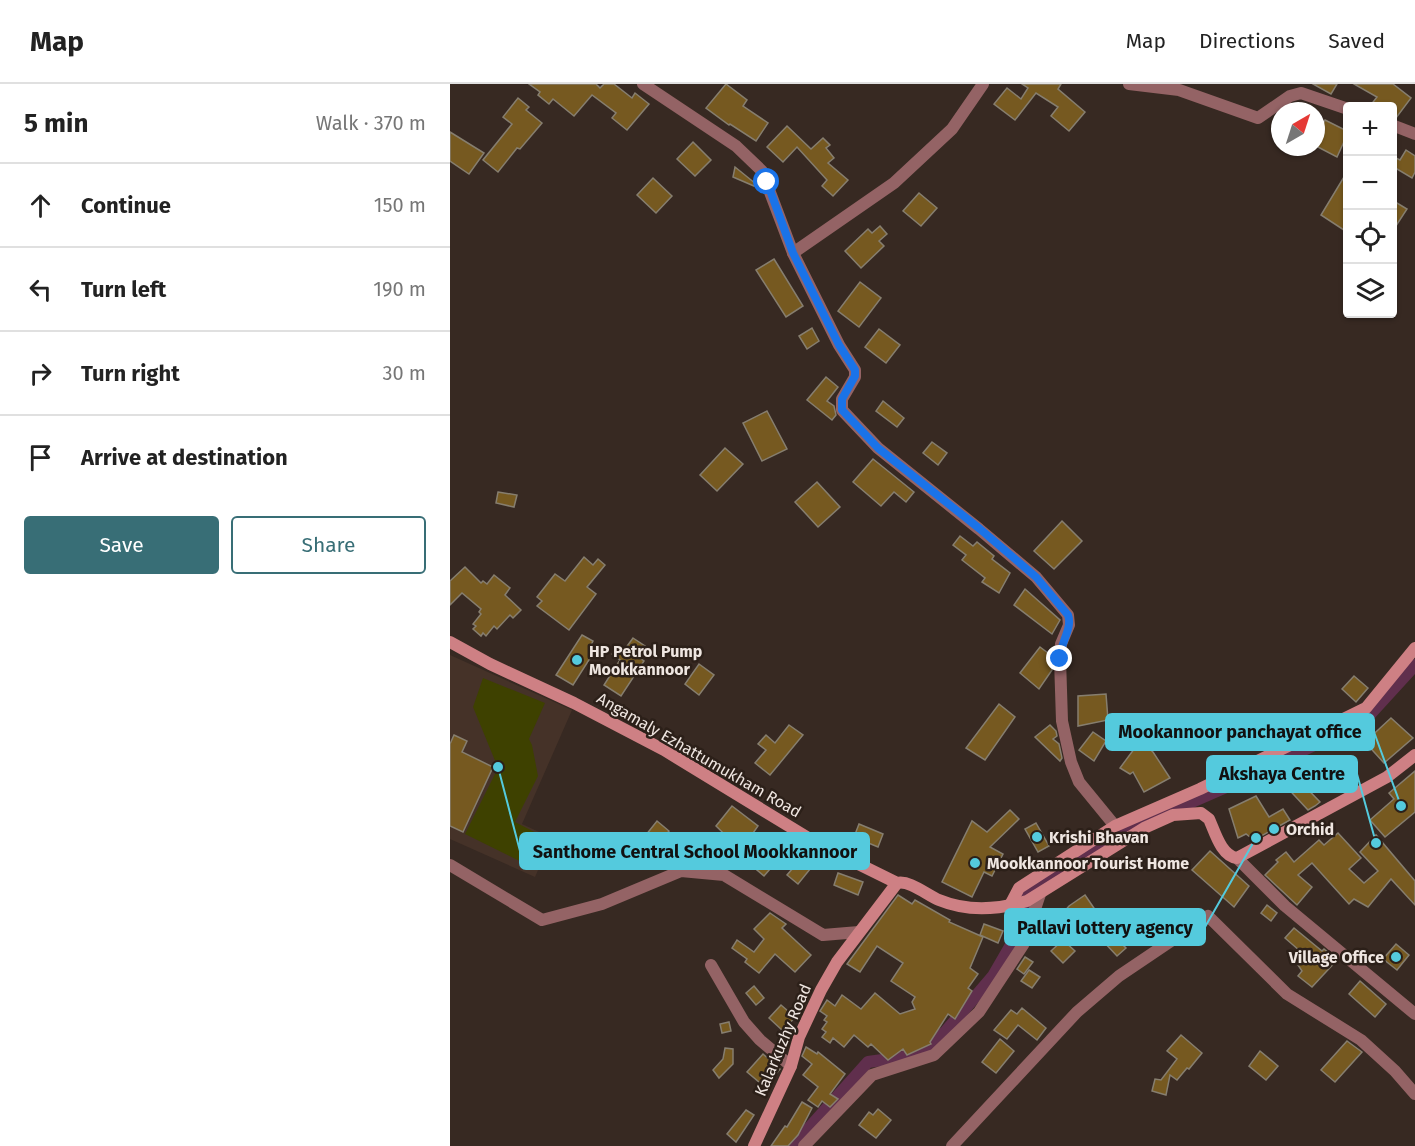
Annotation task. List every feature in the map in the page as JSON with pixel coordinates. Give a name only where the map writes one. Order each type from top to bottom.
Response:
[{"type":"street","points":[[644,84],[736,146],[758,166],[767,182],[793,253],[839,345],[855,370],[855,376],[842,399],[842,410],[878,448],[1036,577],[1068,615],[1069,625],[1061,644],[1060,659],[1062,721],[1071,762],[1079,782],[1115,826]]},
{"type":"street","points":[[793,253],[894,183],[952,129],[983,84]]},
{"type":"street","points":[[1129,84],[1179,90],[1258,118],[1290,96],[1301,93],[1343,108]]},
{"type":"street","points":[[1397,127],[1415,134]]},
{"type":"street","name":"Angamaly Ezhattumukham Road","points":[[450,642],[664,750],[820,845],[897,883]]},
{"type":"street","points":[[1009,907],[1019,888],[1115,826],[1200,789],[1366,708],[1415,648]]},
{"type":"street","points":[[1237,858],[1387,777],[1415,755]]},
{"type":"street","points":[[897,883],[904,882],[941,901],[969,908],[986,910],[1009,907],[1040,894],[1144,828],[1173,815],[1201,813],[1209,819],[1225,852],[1230,857],[1237,858],[1286,906],[1415,1014]]},
{"type":"street","points":[[450,865],[542,920],[602,904],[681,871],[724,875],[823,934],[859,932]]},
{"type":"street","name":"Kalarkuzhy Road","points":[[754,1146],[791,1066],[799,1037],[821,990],[837,962],[897,883]]},
{"type":"street","points":[[804,1146],[872,1075],[934,1055],[979,1012],[1023,945],[1040,894]]},
{"type":"street","points":[[952,1146],[1077,1012],[1119,976],[1208,916],[1287,993],[1361,1040],[1395,1071],[1415,1094]]},
{"type":"street","points":[[711,965],[744,1022],[760,1040],[791,1066]]},
{"type":"shaded area","points":[[450,655],[572,710],[522,824],[552,838],[535,877],[450,839]]},
{"type":"shaded area","points":[[483,678],[545,703],[529,739],[538,776],[515,822],[548,839],[534,868],[465,834],[498,768],[473,707]]},
{"type":"building","points":[[529,84],[596,84],[600,88],[604,84],[614,84],[632,98],[635,93],[649,104],[627,130],[612,118],[616,113],[592,95],[574,116],[553,99],[549,104],[538,95],[540,92]]},
{"type":"building","points":[[726,84],[747,100],[743,106],[768,123],[756,141],[706,108]]},
{"type":"building","points":[[1022,84],[1061,84],[1058,89],[1085,112],[1069,131],[1051,116],[1058,107],[1036,93],[1015,120],[994,104],[1007,88],[1021,99],[1028,88]]},
{"type":"building","points":[[1313,84],[1337,84],[1331,94]]},
{"type":"building","points":[[1354,84],[1393,84],[1411,98],[1397,117],[1397,102],[1373,102],[1377,97]]},
{"type":"building","points":[[518,98],[529,107],[526,110],[542,123],[520,149],[517,148],[498,172],[483,160],[512,124],[503,117]]},
{"type":"building","points":[[1325,120],[1343,129],[1343,144],[1337,157],[1325,151]]},
{"type":"building","points":[[787,126],[811,149],[823,138],[830,145],[826,148],[834,158],[828,163],[848,180],[833,196],[822,186],[827,180],[797,147],[783,162],[767,147]]},
{"type":"building","points":[[450,132],[484,153],[469,174],[450,161]]},
{"type":"building","points":[[693,142],[711,160],[695,176],[677,159]]},
{"type":"building","points":[[1406,150],[1415,156],[1415,172],[1412,178],[1397,169],[1397,158],[1400,160]]},
{"type":"building","points":[[735,167],[756,184],[754,186],[733,177]]},
{"type":"building","points":[[653,178],[672,196],[656,213],[637,195]]},
{"type":"building","points":[[1343,179],[1343,229],[1321,215]]},
{"type":"building","points":[[919,193],[937,208],[921,226],[903,211]]},
{"type":"building","points":[[1397,203],[1407,209],[1397,224]]},
{"type":"building","points":[[880,226],[887,234],[879,241],[884,246],[861,268],[845,251],[868,229],[872,233]]},
{"type":"building","points":[[774,259],[803,306],[786,317],[756,270]]},
{"type":"building","points":[[860,282],[881,298],[859,327],[838,311]]},
{"type":"building","points":[[812,328],[819,341],[807,349],[799,336]]},
{"type":"building","points":[[879,329],[900,345],[886,363],[865,347]]},
{"type":"building","points":[[826,377],[838,387],[827,401],[834,406],[836,415],[832,420],[807,400]]},
{"type":"building","points":[[883,401],[904,418],[897,427],[876,411]]},
{"type":"building","points":[[767,411],[787,449],[762,461],[743,423]]},
{"type":"building","points":[[932,442],[947,453],[938,465],[923,453]]},
{"type":"building","points":[[725,448],[743,464],[717,491],[700,475]]},
{"type":"building","points":[[873,459],[914,492],[906,502],[894,492],[881,506],[853,482]]},
{"type":"building","points":[[817,482],[840,507],[818,527],[795,502]]},
{"type":"building","points":[[498,492],[517,495],[514,507],[496,503]]},
{"type":"building","points":[[1062,521],[1082,541],[1054,569],[1034,551]]},
{"type":"building","points":[[960,536],[973,546],[977,542],[994,556],[992,559],[1010,573],[999,593],[982,582],[985,578],[962,560],[966,555],[953,545]]},
{"type":"building","points":[[584,557],[593,565],[598,559],[605,565],[587,587],[596,594],[569,630],[537,606],[542,601],[537,597],[555,574],[565,581]]},
{"type":"building","points":[[465,567],[481,583],[483,581],[487,584],[494,575],[510,588],[505,595],[521,610],[513,618],[510,615],[497,629],[494,626],[486,636],[483,633],[481,636],[473,629],[476,626],[473,624],[481,614],[479,612],[481,609],[462,593],[450,605],[450,581]]},
{"type":"building","points":[[1025,589],[1060,620],[1052,634],[1014,605]]},
{"type":"building","points":[[582,635],[593,641],[589,649],[594,652],[573,685],[556,675]]},
{"type":"building","points":[[633,638],[645,646],[638,657],[644,661],[621,696],[604,685],[620,660],[612,654],[618,645],[625,649]]},
{"type":"building","points":[[1040,647],[1052,656],[1052,670],[1039,689],[1020,673]]},
{"type":"building","points":[[699,664],[714,675],[699,695],[685,684]]},
{"type":"building","points":[[1354,676],[1368,688],[1356,702],[1342,689]]},
{"type":"building","points":[[1106,694],[1108,720],[1078,726],[1078,696]]},
{"type":"building","points":[[999,704],[1015,717],[985,760],[966,748]]},
{"type":"building","points":[[1391,718],[1413,738],[1384,763],[1365,742]]},
{"type":"building","points":[[789,725],[803,735],[770,775],[755,763],[766,750],[758,744],[766,735],[775,743]]},
{"type":"building","points":[[1050,725],[1056,731],[1057,736],[1053,739],[1059,744],[1062,758],[1060,761],[1035,737]]},
{"type":"building","points":[[1093,732],[1106,741],[1094,761],[1079,750]]},
{"type":"building","points":[[454,735],[467,741],[462,752],[493,767],[463,832],[450,826],[450,744]]},
{"type":"building","points":[[1140,741],[1153,752],[1170,778],[1144,792],[1133,772],[1130,774],[1120,768]]},
{"type":"building","points":[[1290,771],[1320,802],[1308,810],[1281,781]]},
{"type":"building","points":[[1415,771],[1415,812],[1385,837],[1370,820],[1394,799],[1389,793]]},
{"type":"building","points":[[1256,796],[1269,817],[1283,809],[1290,820],[1254,840],[1246,834],[1238,838],[1229,809]]},
{"type":"building","points":[[732,806],[758,826],[753,833],[765,842],[750,859],[716,826]]},
{"type":"building","name":"Mookkannoor Tourist Home","points":[[1010,810],[1019,819],[990,847],[1003,854],[992,876],[984,872],[972,897],[942,882],[972,821],[987,832]]},
{"type":"building","points":[[657,821],[669,831],[663,839],[669,844],[663,851],[658,848],[651,856],[638,845]]},
{"type":"building","name":"Krishi Bhavan","points":[[1036,823],[1049,846],[1038,852],[1025,829]]},
{"type":"building","points":[[859,824],[883,834],[878,847],[854,837]]},
{"type":"building","points":[[1338,833],[1361,858],[1349,869],[1364,883],[1378,871],[1360,852],[1376,835],[1415,881],[1415,905],[1391,879],[1368,907],[1354,899],[1349,904],[1312,863],[1298,875],[1312,887],[1297,905],[1265,875],[1278,862],[1276,860],[1286,852],[1294,862],[1319,840],[1324,845]]},
{"type":"building","points":[[1210,851],[1249,886],[1234,907],[1192,870]]},
{"type":"building","points":[[757,858],[770,869],[764,876],[751,865]]},
{"type":"building","points":[[800,860],[811,868],[798,884],[787,875]]},
{"type":"building","points":[[838,873],[863,882],[858,895],[834,885]]},
{"type":"building","points":[[898,895],[912,904],[915,900],[950,920],[949,922],[983,937],[970,968],[978,974],[968,988],[972,991],[955,1019],[948,1014],[930,1042],[931,1044],[907,1055],[903,1049],[888,1060],[871,1044],[868,1047],[854,1035],[844,1047],[833,1038],[830,1043],[822,1037],[826,1032],[822,1029],[827,1022],[824,1020],[827,1016],[820,1011],[827,1000],[835,1006],[842,995],[861,1009],[875,993],[900,1014],[915,1009],[912,1002],[915,997],[891,981],[903,963],[877,946],[860,972],[847,964]]},
{"type":"building","points":[[1085,895],[1111,933],[1126,948],[1117,956],[1102,940],[1082,911],[1068,929],[1057,920],[1069,906]]},
{"type":"building","points":[[1267,905],[1277,913],[1271,921],[1261,913]]},
{"type":"building","points":[[770,913],[786,924],[782,928],[811,955],[795,972],[775,954],[759,973],[745,962],[747,959],[732,948],[737,940],[754,952],[764,939],[754,929]]},
{"type":"building","points":[[984,924],[1003,931],[998,943],[980,935]]},
{"type":"building","points":[[1294,928],[1337,960],[1312,987],[1298,976],[1302,971],[1294,959],[1300,951],[1285,938]]},
{"type":"building","points":[[1063,940],[1075,951],[1063,963],[1051,951]]},
{"type":"building","name":"Village Office","points":[[1396,944],[1409,955],[1397,970],[1383,959]]},
{"type":"building","points":[[1025,957],[1033,962],[1024,974],[1017,969]]},
{"type":"building","points":[[1029,970],[1040,977],[1032,988],[1021,981]]},
{"type":"building","points":[[1360,981],[1386,1004],[1375,1017],[1349,994]]},
{"type":"building","points":[[754,986],[764,998],[756,1005],[746,993]]},
{"type":"building","points":[[781,1005],[795,1017],[783,1031],[769,1018]]},
{"type":"building","points":[[1022,1008],[1046,1028],[1037,1040],[1018,1025],[1007,1039],[994,1030],[1011,1010],[1017,1014]]},
{"type":"building","points":[[729,1022],[731,1031],[722,1033],[720,1024]]},
{"type":"building","points":[[1181,1035],[1202,1053],[1177,1080],[1170,1075],[1166,1095],[1152,1091],[1155,1079],[1161,1080],[1177,1059],[1167,1051]]},
{"type":"building","points":[[1000,1039],[1014,1051],[996,1073],[982,1062]]},
{"type":"building","points":[[1347,1041],[1362,1052],[1335,1082],[1321,1070]]},
{"type":"building","points":[[806,1047],[817,1054],[818,1052],[845,1074],[830,1094],[838,1099],[830,1107],[822,1101],[818,1107],[808,1100],[818,1087],[803,1075],[812,1064],[802,1056]]},
{"type":"building","points":[[725,1048],[733,1049],[733,1064],[719,1078],[713,1070],[723,1059]]},
{"type":"building","points":[[1260,1051],[1278,1066],[1266,1080],[1249,1066]]},
{"type":"building","points":[[763,1054],[780,1069],[765,1087],[747,1072]]},
{"type":"building","points":[[802,1102],[812,1108],[798,1135],[788,1146],[771,1146],[785,1126],[787,1127]]},
{"type":"building","points":[[878,1109],[891,1120],[876,1138],[859,1125],[869,1112],[873,1115]]},
{"type":"building","points":[[746,1110],[754,1115],[736,1142],[727,1134]]},
{"type":"waterway","points":[[1025,901],[1028,890],[1114,836],[1233,784],[1364,721],[1415,665]]},
{"type":"waterway","points":[[789,1146],[809,1128],[868,1062],[918,1055],[946,1031],[993,976],[1019,931],[1025,902]]},
{"type":"place","name":"HP Petrol Pump Mookkannoor","points":[[577,660]]},
{"type":"place","name":"Santhome Central School Mookkannoor","points":[[498,767]]},
{"type":"place","name":"Mookannoor panchayat office","points":[[1401,806]]},
{"type":"place","name":"Orchid","points":[[1274,829]]},
{"type":"place","name":"Krishi Bhavan","points":[[1037,837]]},
{"type":"place","name":"Pallavi lottery agency","points":[[1256,838]]},
{"type":"place","name":"Akshaya Centre","points":[[1376,843]]},
{"type":"place","name":"Mookkannoor Tourist Home","points":[[975,863]]},
{"type":"place","name":"Village Office","points":[[1396,957]]},
{"type":"route","points":[[767,182],[793,253],[839,345],[855,370],[855,376],[840,404],[842,410],[878,448],[1036,577],[1068,615],[1068,628],[1061,644],[1060,659]]}]
